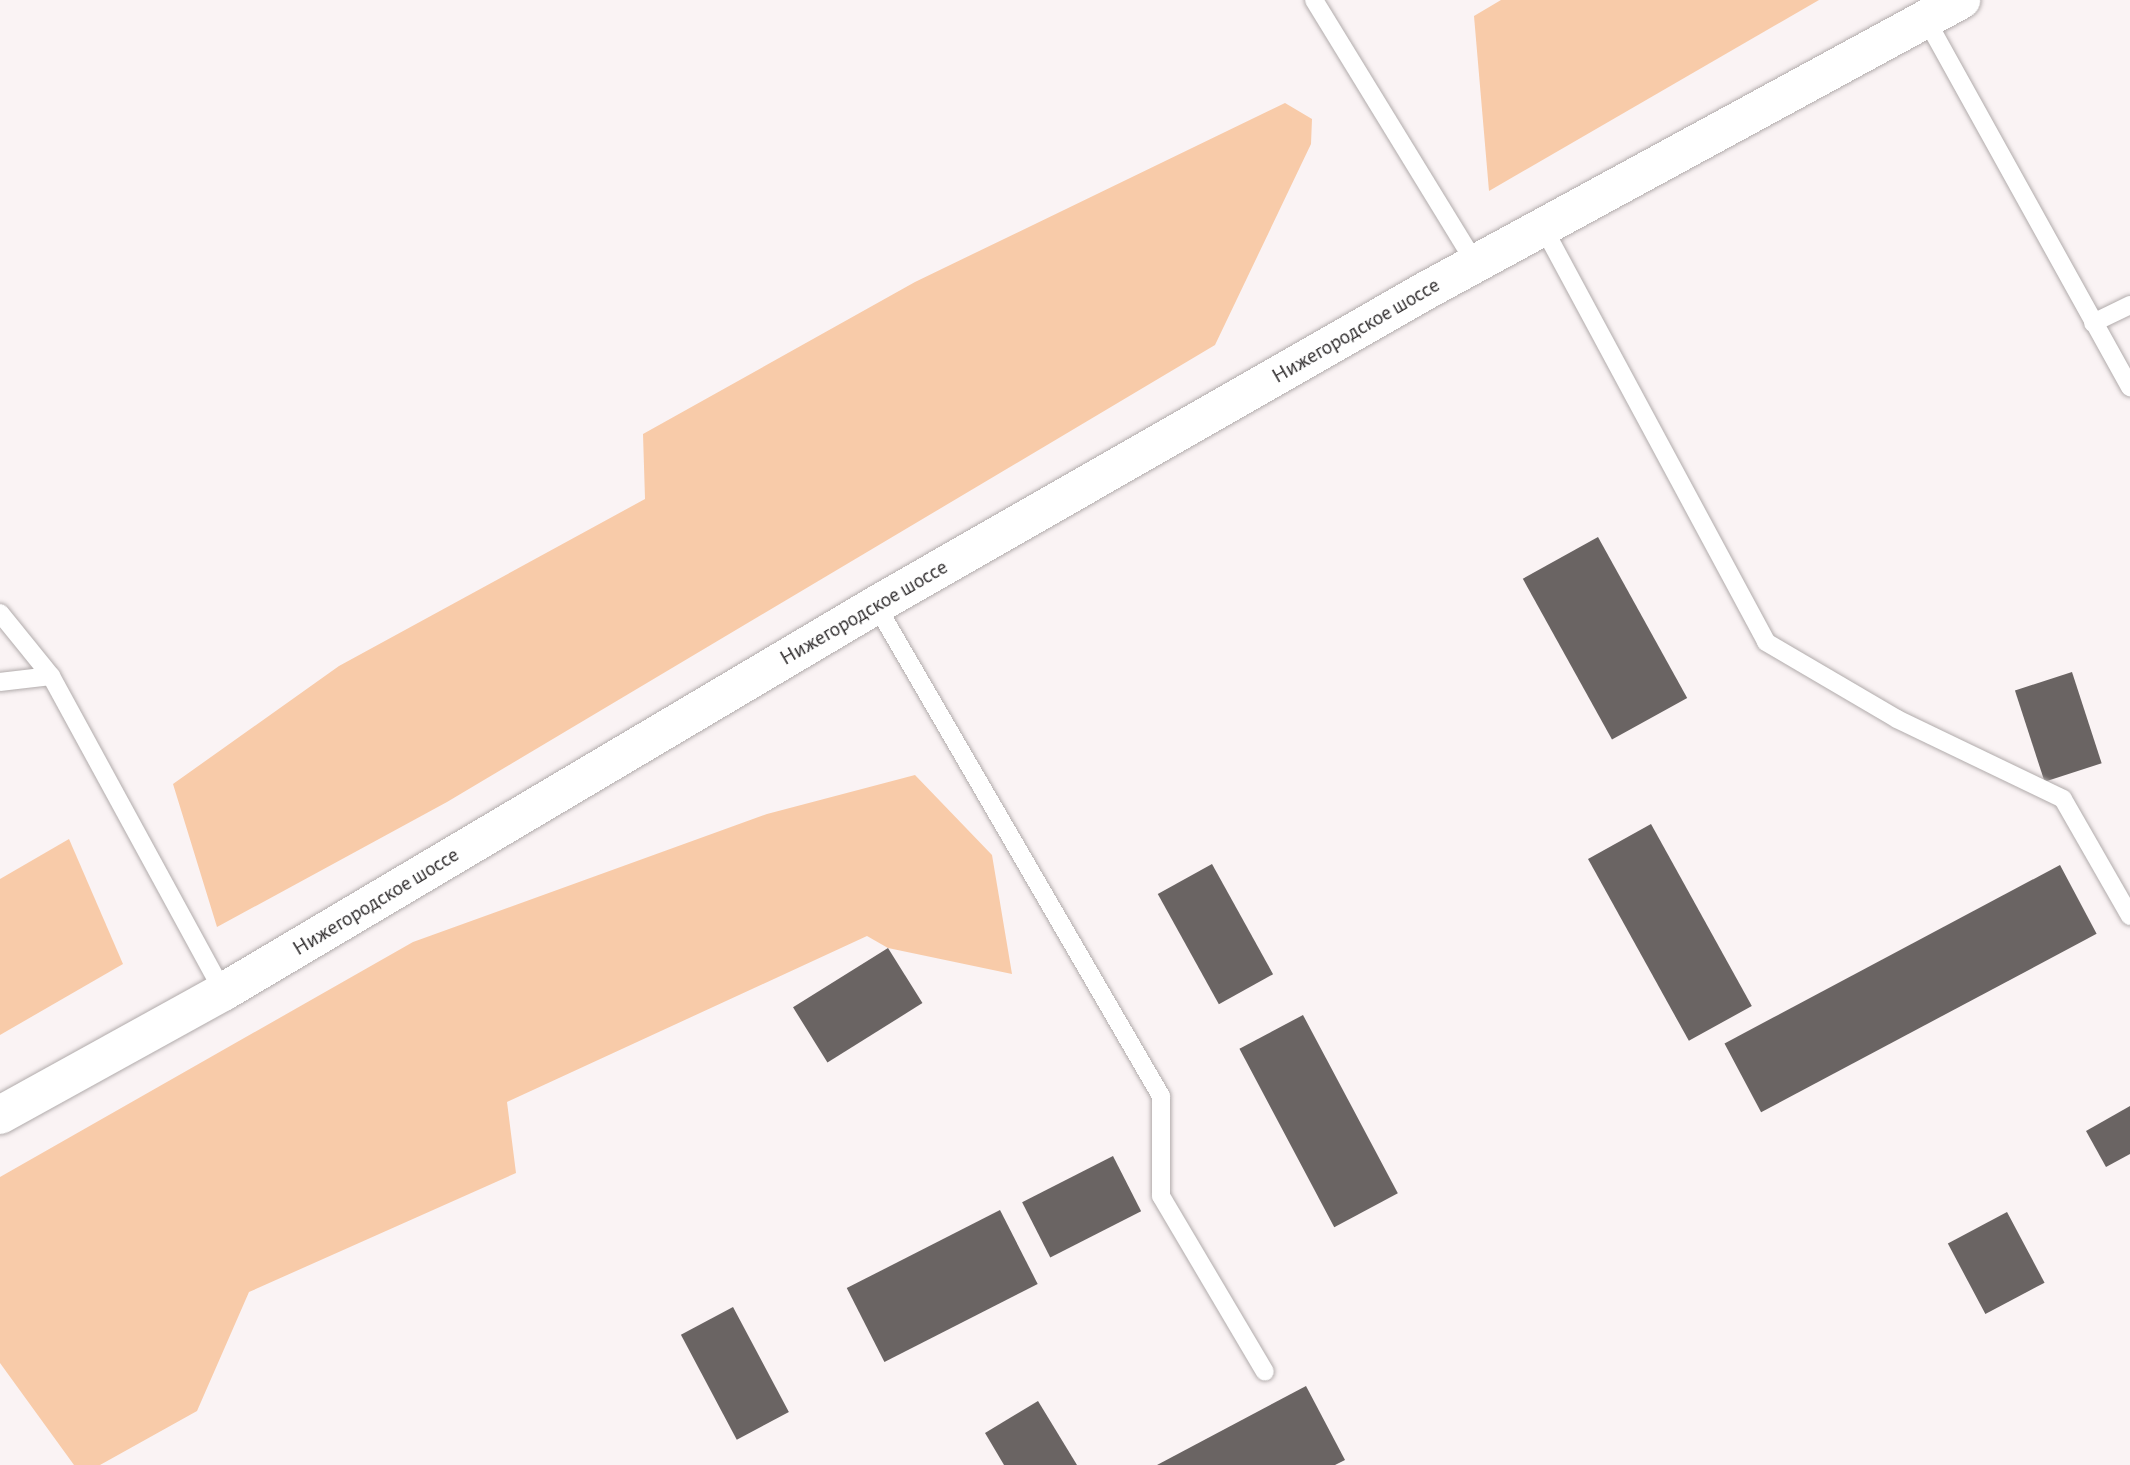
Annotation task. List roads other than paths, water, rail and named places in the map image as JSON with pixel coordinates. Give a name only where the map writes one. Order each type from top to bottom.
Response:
[{"type":"main road","name":"Нижегородское шоссе","points":[[0,1115],[223,992],[876,606],[1475,263],[1544,229],[1961,0]]},
{"type":"lane","points":[[1314,0],[1475,263]]},
{"type":"lane","points":[[1927,21],[2130,387]]},
{"type":"lane","points":[[1544,229],[1766,642],[1897,719],[2063,799],[2130,916]]},
{"type":"lane","points":[[2093,323],[2130,305]]},
{"type":"lane","points":[[876,606],[1161,1096],[1161,1196],[1265,1372]]},
{"type":"lane","points":[[0,613],[51,676],[223,992]]},
{"type":"lane","points":[[0,682],[51,676]]}]
